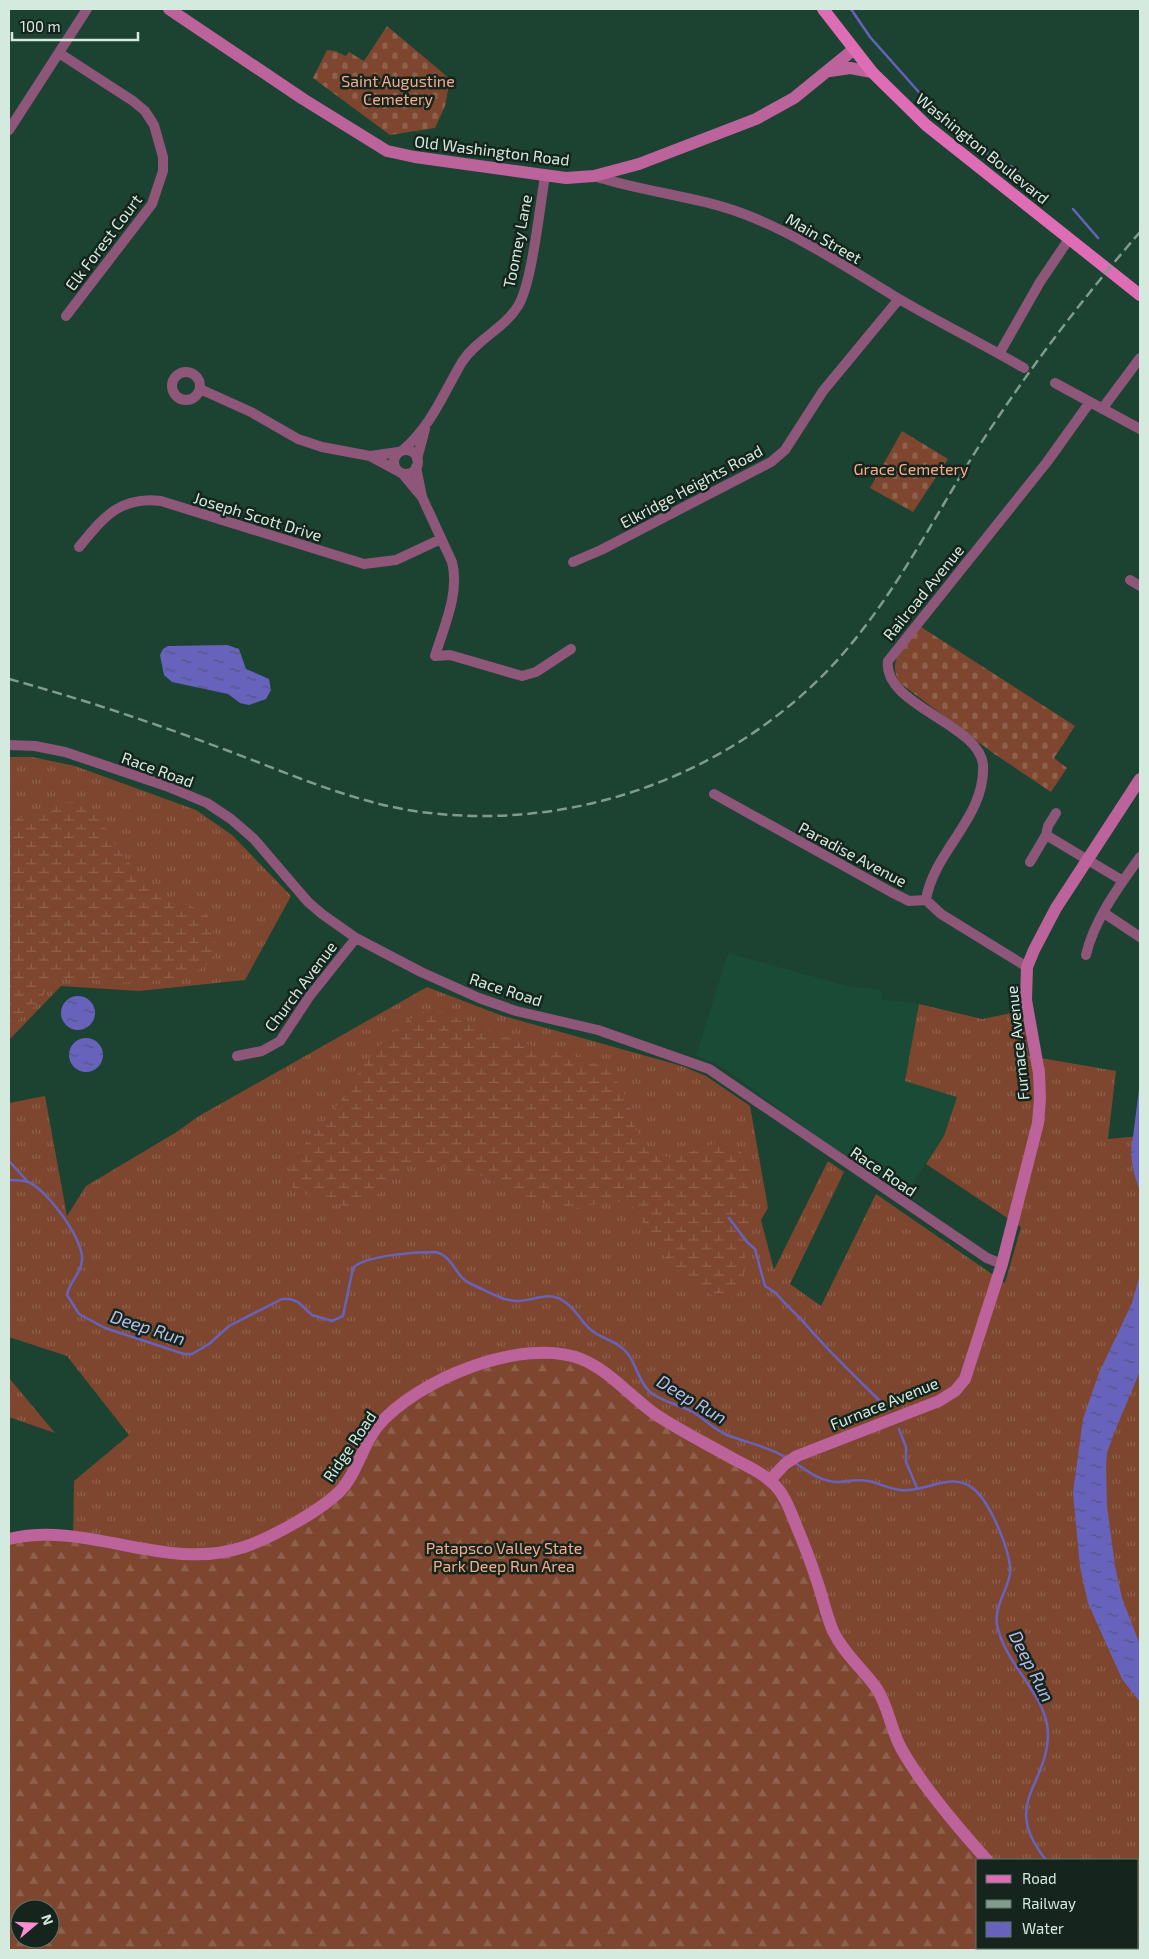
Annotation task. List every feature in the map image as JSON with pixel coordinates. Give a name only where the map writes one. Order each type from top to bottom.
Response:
[{"type":"main road","name":"Washington Boulevard","points":[[823,9],[872,72],[926,125],[1140,295]]},
{"type":"street","points":[[9,130],[87,9]]},
{"type":"street","name":"Old Washington Road","points":[[177,11],[303,100],[387,151],[415,157],[545,176],[594,176],[663,157],[756,119],[794,98],[830,71],[853,50]]},
{"type":"street","name":"Elk Forest Court","points":[[59,53],[133,101],[145,111],[154,125],[163,157],[163,171],[152,204],[66,316]]},
{"type":"street","points":[[830,71],[850,68],[872,72]]},
{"type":"street","name":"Toomey Lane","points":[[417,463],[425,429],[471,350],[508,319],[519,304],[526,284],[545,176]]},
{"type":"street","name":"Main Street","points":[[594,176],[622,186],[698,200],[743,214],[801,241],[899,299],[1024,368]]},
{"type":"street","points":[[999,354],[1040,282],[1070,239]]},
{"type":"street","name":"Elkridge Heights Road","points":[[573,562],[678,511],[777,458],[791,442],[830,382],[899,299]]},
{"type":"street","points":[[1102,409],[1140,358]]},
{"type":"street","points":[[1055,383],[1140,429]]},
{"type":"street","points":[[200,390],[252,412],[298,439],[346,453],[370,456],[410,451],[417,463],[422,498]]},
{"type":"street","name":"Railroad Avenue","points":[[926,900],[934,872],[974,806],[981,780],[982,762],[980,754],[970,742],[895,687],[887,673],[888,661],[1047,462],[1090,402]]},
{"type":"street","name":"Toomey Lane","points":[[401,451],[425,429]]},
{"type":"street","points":[[401,451],[394,462],[422,498],[452,562],[455,583],[435,656],[450,655],[522,676],[536,672],[571,649]]},
{"type":"street","points":[[370,456],[400,472],[409,473],[417,463]]},
{"type":"street","name":"Joseph Scott Drive","points":[[79,547],[99,523],[116,508],[139,500],[161,501],[364,564],[396,560],[441,539]]},
{"type":"street","points":[[1130,580],[1140,586]]},
{"type":"street","name":"Race Road","points":[[9,745],[35,746],[65,752],[166,786],[208,803],[231,819],[254,839],[308,902],[356,938],[421,972],[479,998],[516,1011],[598,1030],[709,1069],[987,1258],[1002,1264]]},
{"type":"street","name":"Furnace Avenue","points":[[770,1480],[785,1464],[797,1456],[939,1402],[955,1391],[965,1379],[1002,1264],[1035,1136],[1040,1108],[1038,1060],[1026,1000],[1027,967],[1051,916],[1140,779]]},
{"type":"street","name":"Paradise Avenue","points":[[714,794],[891,892],[910,901],[926,900]]},
{"type":"street","points":[[1030,862],[1056,813]]},
{"type":"street","points":[[1046,835],[1123,881]]},
{"type":"street","points":[[1086,955],[1090,939],[1104,913],[1140,857]]},
{"type":"street","points":[[926,900],[941,914],[1027,967]]},
{"type":"street","points":[[1104,913],[1140,937]]},
{"type":"street","name":"Church Avenue","points":[[237,1056],[262,1051],[280,1041],[309,996],[356,938]]},
{"type":"street","name":"Ridge Road","points":[[9,1539],[40,1534],[61,1534],[148,1550],[186,1554],[218,1553],[245,1546],[272,1534],[331,1499],[345,1486],[375,1430],[409,1399],[464,1369],[536,1353],[566,1355],[591,1364],[660,1418],[770,1480]]},
{"type":"street","points":[[770,1480],[779,1490],[790,1509],[817,1580],[829,1620],[841,1646],[882,1697],[900,1747],[908,1760],[986,1859]]},
{"type":"shaded area","points":[[728,953],[851,987],[881,989],[882,1000],[919,1004],[906,1081],[957,1096],[944,1136],[905,1195],[848,1159],[718,1064],[696,1056]]},
{"type":"green space","name":"Saint Augustine Cemetery","points":[[387,26],[450,79],[445,106],[435,128],[390,135],[313,78],[327,50],[346,56],[349,52],[364,61]]},
{"type":"green space","name":"Grace Cemetery","points":[[902,431],[948,459],[913,512],[870,488]]},
{"type":"green space","points":[[921,627],[1075,726],[1054,758],[1067,768],[1051,792],[993,753],[900,683],[896,674],[896,659],[904,646]]},
{"type":"green space","points":[[9,757],[32,757],[75,766],[196,810],[232,835],[291,896],[245,980],[139,991],[61,986],[9,1040]]},
{"type":"green space","points":[[82,802],[98,814],[117,848],[139,875],[167,897],[205,912],[210,920],[215,940],[215,953],[205,967],[173,980],[113,983],[81,978],[61,979],[50,986],[36,1005],[9,1028],[9,822],[61,803]]},
{"type":"green space","name":"Patapsco Valley State Park Deep Run Area","points":[[427,987],[500,1015],[682,1066],[706,1076],[750,1106],[768,1208],[761,1220],[774,1270],[828,1161],[844,1172],[790,1284],[821,1306],[876,1194],[1005,1283],[1021,1227],[926,1164],[944,1136],[957,1097],[905,1081],[919,1004],[982,1019],[1022,1011],[1029,1056],[1116,1071],[1108,1139],[1140,1136],[1140,1950],[9,1950],[9,1550],[73,1542],[74,1481],[129,1435],[67,1356],[9,1337],[9,1103],[45,1096],[67,1216],[86,1186],[175,1133],[199,1116]]},
{"type":"green space","points":[[425,1011],[444,1013],[506,1037],[542,1049],[577,1056],[610,1070],[629,1102],[636,1130],[650,1152],[671,1158],[716,1143],[731,1145],[740,1151],[748,1162],[752,1173],[747,1193],[749,1219],[743,1287],[736,1295],[723,1300],[692,1283],[670,1261],[632,1206],[615,1200],[572,1209],[553,1207],[508,1191],[482,1176],[458,1167],[404,1165],[378,1194],[348,1207],[294,1191],[289,1172],[295,1156],[346,1094],[362,1067],[384,1041],[401,1024]]},
{"type":"green space","points":[[515,1359],[578,1360],[768,1482],[783,1504],[819,1603],[873,1687],[896,1744],[983,1859],[976,1859],[976,1949],[1070,1950],[9,1950],[9,1541],[28,1536],[217,1554],[332,1500],[384,1421],[444,1380]]},
{"type":"green space","points":[[9,1378],[55,1433],[9,1417]]},
{"type":"water","points":[[227,645],[239,649],[246,669],[269,679],[271,690],[266,699],[249,705],[240,703],[228,694],[172,682],[164,675],[160,655],[163,649],[168,646]]},
{"type":"water","points":[[78,996],[85,997],[90,1001],[94,1006],[94,1020],[90,1025],[85,1029],[78,1030],[71,1029],[66,1025],[62,1020],[61,1013],[62,1006],[66,1001],[71,997]]},
{"type":"water","points":[[86,1038],[93,1039],[98,1043],[102,1048],[102,1062],[98,1067],[93,1071],[86,1072],[79,1071],[74,1067],[70,1062],[69,1055],[70,1048],[74,1043],[79,1039]]},
{"type":"water","points":[[1140,1082],[1140,1192],[1133,1170],[1131,1152]]},
{"type":"water","points":[[1140,1274],[1140,1371],[1114,1433],[1107,1453],[1106,1467],[1107,1506],[1115,1566],[1122,1598],[1140,1645],[1140,1702],[1122,1679],[1088,1603],[1080,1567],[1073,1493],[1083,1419],[1099,1373],[1132,1303]]},
{"type":"waterway","points":[[851,9],[870,37],[925,99],[988,154],[1004,161]]},
{"type":"waterway","points":[[1011,166],[1018,171]]},
{"type":"waterway","points":[[1073,209],[1098,238]]},
{"type":"waterway","points":[[9,1161],[28,1182]]},
{"type":"waterway","name":"Deep Run","points":[[9,1180],[26,1181],[36,1187],[54,1204],[71,1228],[81,1251],[82,1260],[80,1270],[67,1295],[79,1314],[105,1328],[184,1354],[192,1354],[209,1344],[229,1326],[282,1299],[298,1302],[312,1315],[332,1321],[343,1316],[353,1268],[359,1264],[392,1255],[436,1252],[447,1258],[466,1281],[500,1297],[512,1301],[524,1301],[546,1296],[557,1297],[567,1303],[591,1330],[624,1349],[651,1393],[693,1412],[727,1435],[787,1458]]},
{"type":"waterway","points":[[729,1218],[747,1242],[755,1249],[765,1286],[776,1293],[888,1409]]},
{"type":"waterway","points":[[899,1429],[906,1447],[906,1462],[917,1488]]},
{"type":"waterway","name":"Deep Run","points":[[794,1462],[814,1475],[832,1482],[864,1480],[901,1490],[910,1490],[939,1483],[958,1482],[976,1491],[988,1507],[1004,1543],[1010,1565],[1010,1574],[997,1612],[997,1625],[1001,1640],[1034,1693],[1046,1719],[1048,1733],[1046,1752],[1026,1809],[1027,1823],[1033,1840],[1045,1859]]},
{"type":"railway","points":[[9,679],[145,721],[338,792],[408,810],[472,816],[537,813],[600,801],[661,782],[718,754],[772,719],[821,678],[863,629],[899,578],[963,471],[1031,370],[1102,277],[1140,232]]}]
